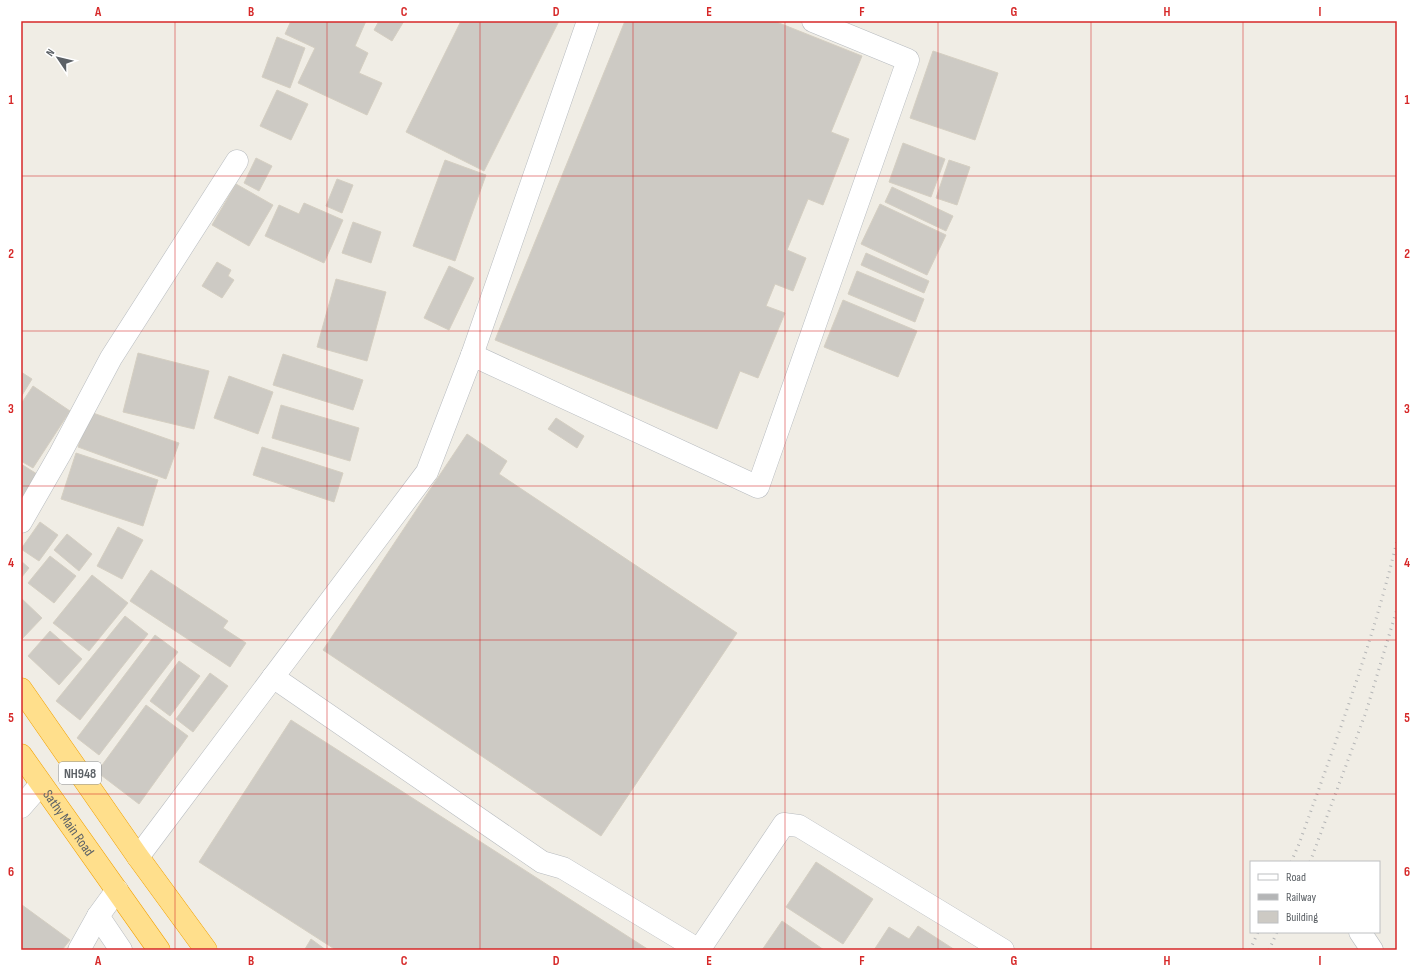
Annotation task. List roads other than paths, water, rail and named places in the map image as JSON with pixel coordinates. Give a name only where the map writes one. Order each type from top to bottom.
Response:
[{"type":"highway","name":"NH948","points":[[21,689],[138,857],[206,950]]},
{"type":"highway","name":"Sathy Main Road","points":[[21,755],[117,890]]},
{"type":"highway","name":"NH948","points":[[117,890],[153,942]]},
{"type":"street","points":[[138,857],[427,472],[472,355],[588,21]]},
{"type":"street","points":[[472,355],[758,487],[908,60],[813,21]]},
{"type":"street","points":[[21,522],[60,454],[111,358],[238,161]]},
{"type":"street","points":[[273,677],[542,862],[563,868],[699,950],[784,824],[799,826],[1003,950]]},
{"type":"street","points":[[21,807],[41,784]]},
{"type":"street","points":[[79,950],[98,916],[117,890]]},
{"type":"street","points":[[98,916],[121,950]]},
{"type":"street","points":[[1361,933],[1372,950]]},
{"type":"railway","points":[[1291,861],[1299,844],[1352,694],[1376,618],[1397,541]]},
{"type":"railway","points":[[1310,861],[1366,712],[1397,609]]},
{"type":"railway","points":[[1250,950],[1258,933]]},
{"type":"railway","points":[[1269,950],[1277,933]]}]
